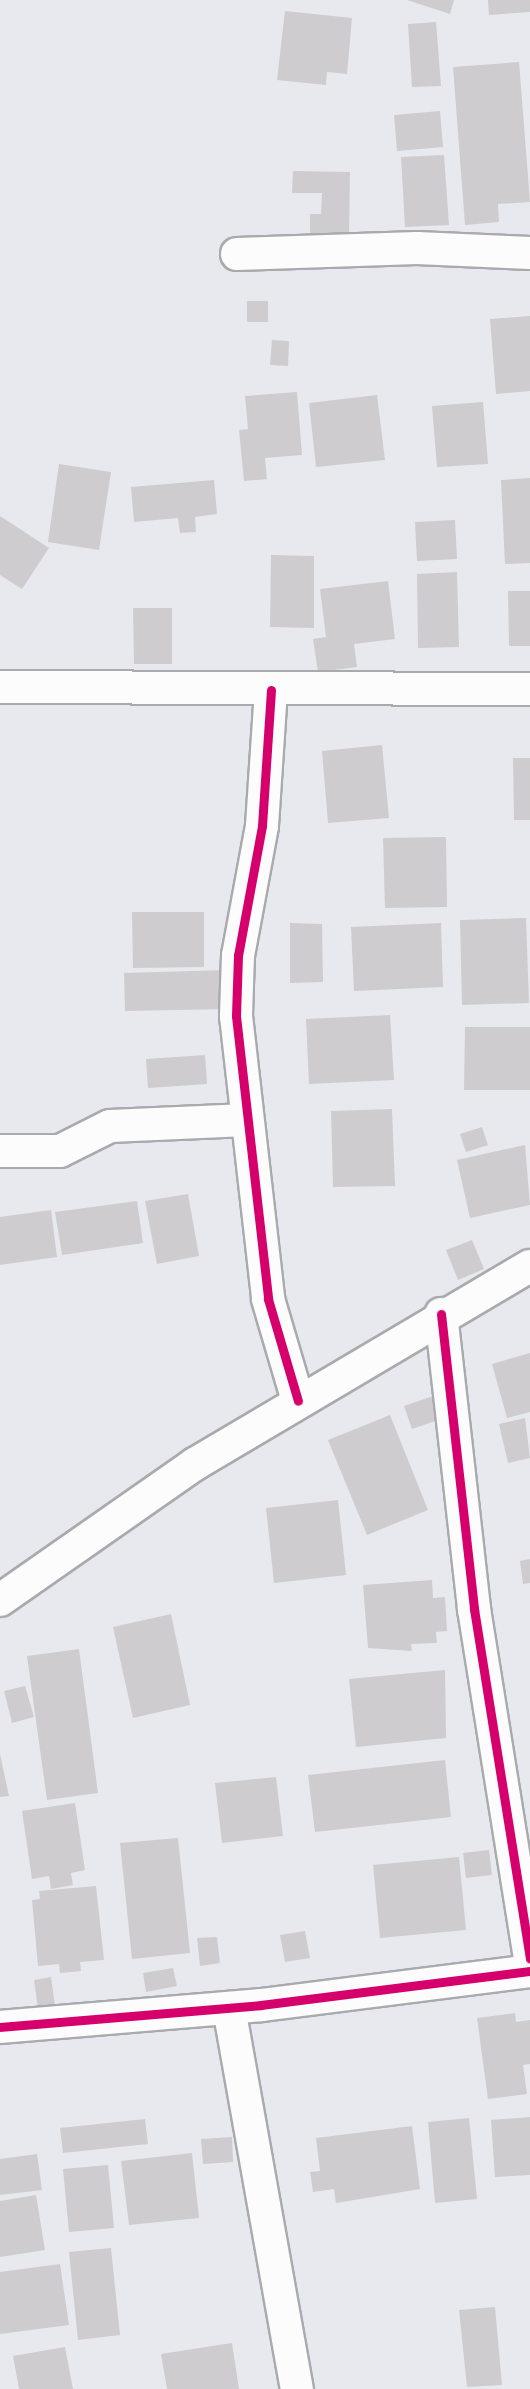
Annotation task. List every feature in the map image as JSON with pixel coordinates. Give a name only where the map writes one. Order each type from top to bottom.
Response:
[{"type":"street","points":[[237,254],[417,248],[530,253]]},
{"type":"street","points":[[0,687],[271,690],[530,689]]},
{"type":"street","points":[[271,690],[262,826],[238,956],[236,1016],[268,1299],[298,1401]]},
{"type":"street","points":[[0,1151],[60,1151],[110,1126],[247,1120]]},
{"type":"street","points":[[0,1600],[195,1464],[441,1314],[530,1266]]},
{"type":"street","points":[[441,1314],[474,1609],[530,1959]]},
{"type":"street","points":[[0,2027],[229,2008],[530,1971]]},
{"type":"street","points":[[229,2008],[297,2389]]},
{"type":"building","points":[[407,0],[454,0],[450,14]]},
{"type":"building","points":[[488,0],[530,0],[530,12],[489,15]]},
{"type":"building","points":[[285,11],[352,18],[347,74],[327,72],[326,85],[277,80]]},
{"type":"building","points":[[436,22],[441,86],[412,87],[408,24]]},
{"type":"building","points":[[519,62],[530,202],[498,204],[499,222],[465,225],[453,67]]},
{"type":"building","points":[[440,111],[443,147],[397,151],[394,115]]},
{"type":"building","points":[[444,155],[449,225],[405,227],[401,157]]},
{"type":"building","points":[[293,171],[350,172],[349,237],[310,236],[310,214],[321,214],[322,193],[292,193]]},
{"type":"building","points":[[247,301],[268,301],[268,322],[247,322]]},
{"type":"building","points":[[530,316],[530,391],[496,394],[490,319]]},
{"type":"building","points":[[272,340],[289,341],[288,366],[270,365]]},
{"type":"building","points":[[297,392],[302,455],[265,458],[267,479],[244,481],[239,430],[248,429],[245,396]]},
{"type":"building","points":[[377,395],[385,460],[316,467],[309,403]]},
{"type":"building","points":[[483,402],[488,464],[437,467],[432,406]]},
{"type":"building","points":[[59,464],[111,472],[99,550],[48,542]]},
{"type":"building","points":[[530,478],[530,563],[505,564],[501,480]]},
{"type":"building","points":[[214,480],[217,514],[195,517],[196,532],[180,533],[178,518],[134,522],[131,487]]},
{"type":"building","points":[[0,516],[49,548],[22,589],[0,575]]},
{"type":"building","points":[[455,520],[457,559],[417,561],[415,522]]},
{"type":"building","points":[[271,555],[314,556],[314,628],[270,627]]},
{"type":"building","points":[[457,572],[459,647],[418,648],[417,574]]},
{"type":"building","points":[[388,581],[395,639],[354,644],[357,667],[318,672],[313,639],[326,637],[320,589]]},
{"type":"building","points":[[508,591],[530,591],[530,646],[509,646]]},
{"type":"building","points":[[133,608],[172,608],[172,664],[134,664]]},
{"type":"building","points":[[382,745],[389,818],[328,823],[322,751]]},
{"type":"building","points":[[513,758],[530,758],[530,820],[514,820]]},
{"type":"building","points":[[446,837],[447,907],[385,908],[383,838]]},
{"type":"building","points":[[132,912],[204,912],[204,967],[133,968]]},
{"type":"building","points":[[526,918],[529,1003],[462,1005],[460,920]]},
{"type":"building","points":[[290,923],[322,924],[323,982],[290,983]]},
{"type":"building","points":[[441,923],[443,987],[354,991],[351,927]]},
{"type":"building","points":[[228,970],[229,1009],[125,1011],[124,973]]},
{"type":"building","points":[[390,1015],[394,1080],[309,1084],[306,1019]]},
{"type":"building","points":[[465,1027],[530,1027],[530,1090],[464,1090]]},
{"type":"building","points":[[205,1055],[207,1084],[148,1088],[146,1059]]},
{"type":"building","points":[[392,1109],[395,1186],[333,1187],[331,1111]]},
{"type":"building","points":[[482,1127],[488,1145],[466,1152],[460,1134]]},
{"type":"building","points":[[525,1145],[530,1205],[470,1218],[457,1160]]},
{"type":"building","points":[[188,1194],[199,1256],[157,1264],[145,1201]]},
{"type":"building","points":[[137,1201],[143,1243],[62,1255],[55,1212]]},
{"type":"building","points":[[51,1210],[57,1257],[0,1265],[0,1217]]},
{"type":"building","points":[[472,1240],[484,1269],[458,1280],[446,1250]]},
{"type":"building","points":[[530,1353],[530,1412],[507,1418],[492,1364]]},
{"type":"building","points":[[436,1395],[444,1418],[412,1429],[404,1406]]},
{"type":"building","points":[[390,1415],[428,1510],[367,1535],[328,1440]]},
{"type":"building","points":[[525,1418],[530,1458],[508,1463],[499,1424]]},
{"type":"building","points":[[338,1500],[346,1575],[274,1583],[266,1508]]},
{"type":"building","points":[[530,1559],[530,1583],[523,1584],[520,1561]]},
{"type":"building","points":[[432,1580],[433,1598],[445,1597],[447,1631],[436,1632],[437,1643],[411,1644],[412,1651],[368,1648],[363,1585]]},
{"type":"building","points":[[171,1614],[190,1705],[133,1718],[113,1627]]},
{"type":"building","points":[[79,1649],[98,1793],[47,1800],[27,1656]]},
{"type":"building","points":[[445,1670],[446,1738],[356,1747],[349,1679]]},
{"type":"building","points":[[25,1686],[34,1717],[12,1723],[4,1691]]},
{"type":"building","points":[[0,1754],[9,1796],[0,1797]]},
{"type":"building","points":[[445,1760],[451,1817],[315,1832],[308,1775]]},
{"type":"building","points":[[276,1777],[283,1836],[222,1843],[215,1783]]},
{"type":"building","points":[[75,1803],[85,1870],[71,1873],[73,1885],[51,1889],[49,1876],[32,1879],[22,1811]]},
{"type":"building","points":[[178,1838],[190,1953],[132,1959],[120,1843]]},
{"type":"building","points":[[489,1850],[492,1875],[466,1878],[463,1853]]},
{"type":"building","points":[[459,1857],[466,1930],[380,1938],[373,1865]]},
{"type":"building","points":[[96,1886],[104,1960],[80,1962],[81,1971],[60,1973],[59,1964],[38,1966],[32,1900],[40,1899],[39,1891]]},
{"type":"building","points":[[305,1931],[310,1958],[285,1962],[280,1935]]},
{"type":"building","points":[[217,1937],[220,1963],[200,1966],[197,1938]]},
{"type":"building","points":[[173,1968],[177,1986],[146,1992],[143,1973]]},
{"type":"building","points":[[51,1977],[55,2006],[38,2008],[34,1980]]},
{"type":"building","points":[[515,2013],[516,2022],[530,2020],[530,2064],[523,2065],[527,2094],[488,2099],[477,2018]]},
{"type":"building","points":[[530,2117],[530,2175],[495,2177],[491,2120]]},
{"type":"building","points":[[469,2118],[477,2199],[435,2203],[428,2122]]},
{"type":"building","points":[[145,2119],[148,2144],[63,2153],[60,2128]]},
{"type":"building","points":[[412,2126],[420,2189],[336,2203],[334,2189],[313,2192],[310,2172],[320,2171],[316,2138]]},
{"type":"building","points":[[232,2137],[233,2162],[203,2164],[201,2139]]},
{"type":"building","points":[[192,2153],[199,2218],[129,2225],[121,2161]]},
{"type":"building","points":[[37,2154],[42,2190],[0,2195],[0,2159]]},
{"type":"building","points":[[108,2165],[114,2228],[69,2232],[63,2169]]},
{"type":"building","points":[[36,2195],[45,2250],[0,2257],[0,2201]]},
{"type":"building","points":[[111,2248],[120,2335],[78,2340],[69,2252]]},
{"type":"building","points":[[60,2264],[69,2325],[0,2334],[0,2272]]},
{"type":"building","points":[[495,2307],[502,2385],[467,2387],[459,2310]]},
{"type":"building","points":[[232,2343],[239,2389],[167,2389],[161,2354]]},
{"type":"building","points":[[65,2347],[73,2389],[19,2389],[13,2356]]},
{"type":"cycle path","points":[[271,690],[262,826],[238,955],[236,1016],[268,1299],[298,1401]]},
{"type":"cycle path","points":[[441,1314],[474,1609],[530,1959]]},
{"type":"cycle path","points":[[0,2027],[261,2005],[530,1971]]}]
